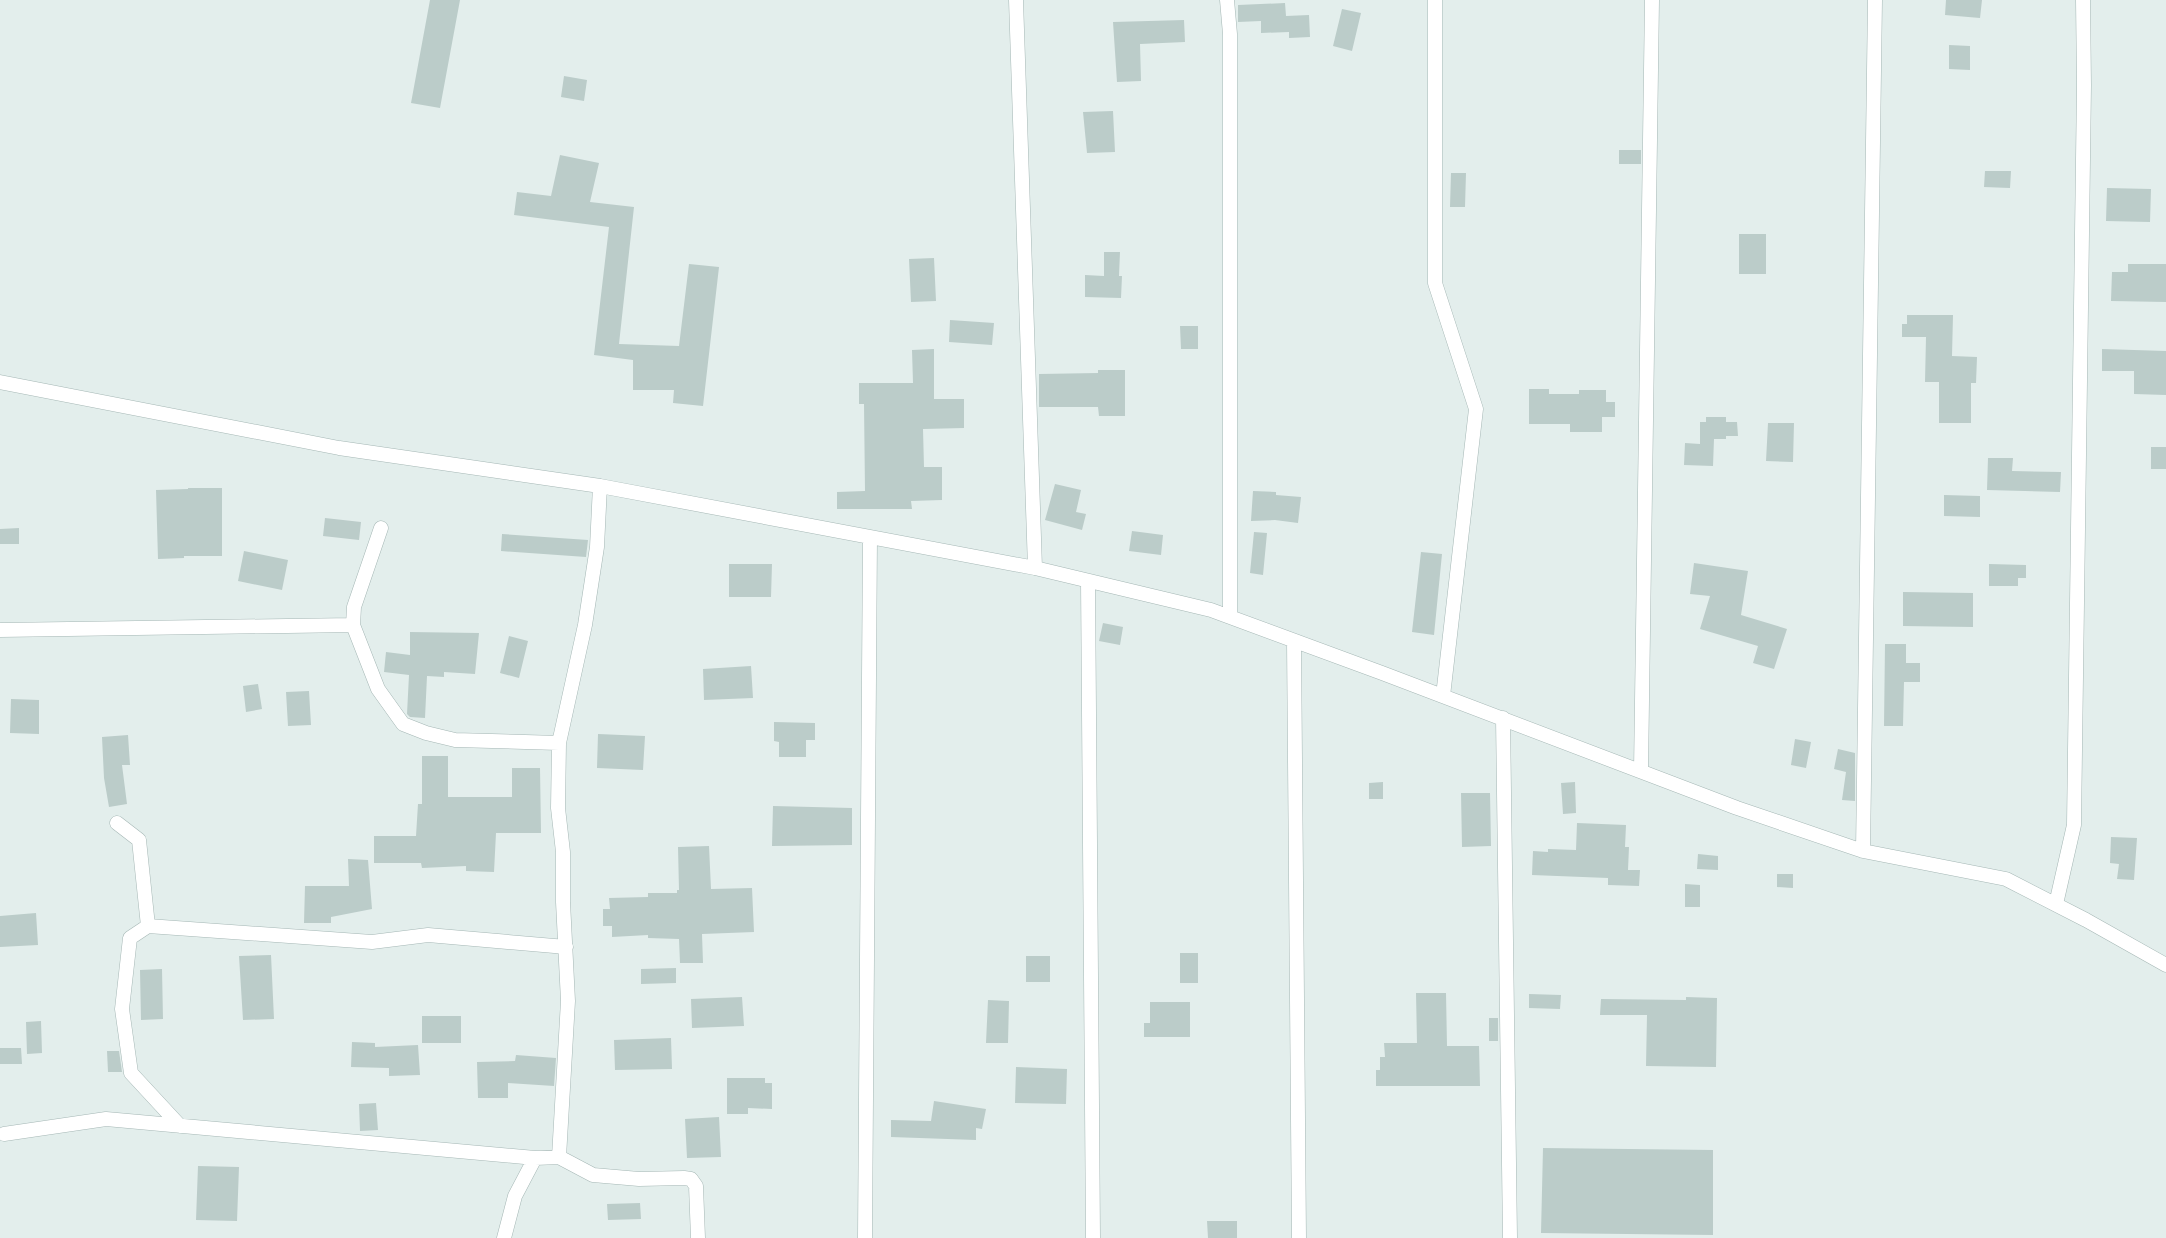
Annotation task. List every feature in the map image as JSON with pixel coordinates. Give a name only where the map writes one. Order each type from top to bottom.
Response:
[{"type":"street","points":[[1016,0],[1035,568]]},
{"type":"street","points":[[1227,0],[1230,34],[1230,618]]},
{"type":"street","points":[[1435,0],[1435,283],[1476,409],[1443,696]]},
{"type":"street","points":[[1641,771],[1652,0]]},
{"type":"street","points":[[1863,851],[1875,0]]},
{"type":"street","points":[[2056,904],[2074,825],[2084,85],[2083,0]]},
{"type":"street","points":[[0,382],[339,448],[600,486],[1035,568],[1211,610],[1737,808],[1863,851],[2006,879],[2166,965]]},
{"type":"street","points":[[560,1157],[568,1001],[558,808],[560,743],[585,625],[597,547],[600,486]]},
{"type":"street","points":[[381,528],[354,607],[353,626],[378,689],[403,724],[426,733],[455,740],[560,743]]},
{"type":"street","points":[[865,1238],[870,537]]},
{"type":"street","points":[[1088,581],[1093,1238]]},
{"type":"street","points":[[0,630],[353,626]]},
{"type":"street","points":[[1294,641],[1299,1238]]},
{"type":"street","points":[[1503,718],[1510,1238]]},
{"type":"street","points":[[117,824],[139,840],[148,926]]},
{"type":"street","points":[[180,1126],[131,1073],[122,1009],[130,938],[148,926],[372,942],[428,935],[566,947]]},
{"type":"street","points":[[4,1134],[106,1119],[535,1158],[560,1157],[593,1175],[639,1179],[691,1179],[696,1186],[698,1238]]},
{"type":"street","points":[[504,1238],[515,1196],[535,1158]]},
{"type":"building","points":[[430,0],[460,0],[440,108],[411,103]]},
{"type":"building","points":[[1946,0],[1982,0],[1980,18],[1945,15]]},
{"type":"building","points":[[1285,3],[1286,16],[1309,15],[1310,37],[1289,38],[1289,32],[1261,33],[1261,21],[1238,22],[1238,5]]},
{"type":"building","points":[[1342,9],[1361,13],[1352,51],[1333,46]]},
{"type":"building","points":[[1184,20],[1185,42],[1140,44],[1141,81],[1117,82],[1113,22]]},
{"type":"building","points":[[1949,45],[1970,46],[1970,70],[1949,69]]},
{"type":"building","points":[[564,76],[587,80],[584,101],[561,97]]},
{"type":"building","points":[[1113,111],[1115,152],[1087,153],[1083,112]]},
{"type":"building","points":[[1619,150],[1641,150],[1641,164],[1619,164]]},
{"type":"building","points":[[560,155],[599,163],[590,202],[634,207],[619,344],[679,346],[689,264],[719,267],[703,406],[673,403],[674,390],[633,390],[633,360],[594,355],[609,227],[514,215],[517,192],[551,196]]},
{"type":"building","points":[[1985,171],[2011,171],[2010,188],[1984,187]]},
{"type":"building","points":[[1451,173],[1466,173],[1465,207],[1450,207]]},
{"type":"building","points":[[2107,188],[2151,189],[2150,222],[2106,221]]},
{"type":"building","points":[[1739,234],[1766,234],[1766,274],[1739,274]]},
{"type":"building","points":[[1104,252],[1120,252],[1121,298],[1085,297],[1085,275],[1104,276]]},
{"type":"building","points":[[934,258],[936,301],[911,302],[909,259]]},
{"type":"building","points":[[2128,264],[2166,264],[2166,302],[2111,301],[2112,272],[2128,272]]},
{"type":"building","points":[[1907,315],[1953,315],[1952,356],[1977,357],[1976,383],[1971,383],[1971,423],[1939,423],[1939,382],[1925,382],[1926,337],[1902,337],[1902,324],[1907,324]]},
{"type":"building","points":[[950,320],[994,323],[992,345],[949,342]]},
{"type":"building","points":[[1180,326],[1198,326],[1198,349],[1181,349]]},
{"type":"building","points":[[934,349],[934,399],[964,399],[964,428],[923,429],[924,467],[942,467],[942,500],[911,501],[912,509],[837,509],[837,492],[865,491],[864,404],[859,404],[859,383],[913,383],[912,350]]},
{"type":"building","points":[[2102,349],[2166,351],[2166,395],[2134,394],[2134,371],[2102,371]]},
{"type":"building","points":[[1098,370],[1125,370],[1125,416],[1099,416],[1098,407],[1039,407],[1039,374],[1098,373]]},
{"type":"building","points":[[1529,389],[1549,389],[1549,394],[1579,394],[1579,390],[1606,390],[1606,402],[1615,402],[1615,417],[1602,417],[1602,432],[1570,432],[1570,424],[1529,424]]},
{"type":"building","points":[[1706,417],[1726,417],[1726,422],[1737,422],[1738,436],[1714,439],[1713,466],[1684,465],[1685,443],[1700,444],[1700,422],[1706,422]]},
{"type":"building","points":[[1768,423],[1794,423],[1793,462],[1766,461]]},
{"type":"building","points":[[2151,447],[2166,447],[2166,469],[2151,469]]},
{"type":"building","points":[[1988,458],[2013,458],[2012,471],[2061,472],[2060,492],[1987,490]]},
{"type":"building","points":[[1055,484],[1081,490],[1076,512],[1086,514],[1082,530],[1045,520]]},
{"type":"building","points":[[222,488],[222,556],[158,559],[156,490]]},
{"type":"building","points":[[1253,491],[1276,492],[1276,495],[1301,497],[1298,523],[1275,520],[1251,521]]},
{"type":"building","points":[[1944,495],[1980,496],[1980,517],[1944,516]]},
{"type":"building","points":[[325,518],[361,522],[359,540],[323,536]]},
{"type":"building","points":[[19,528],[19,544],[0,544],[0,529]]},
{"type":"building","points":[[1132,531],[1163,535],[1161,555],[1129,551]]},
{"type":"building","points":[[1254,532],[1267,533],[1263,575],[1250,573]]},
{"type":"building","points":[[502,534],[588,540],[586,557],[501,551]]},
{"type":"building","points":[[244,551],[288,560],[282,590],[238,581]]},
{"type":"building","points":[[1421,552],[1442,554],[1434,635],[1412,632]]},
{"type":"building","points":[[1694,563],[1748,571],[1741,615],[1787,629],[1774,669],[1753,663],[1758,646],[1700,629],[1710,596],[1690,594]]},
{"type":"building","points":[[729,564],[772,564],[771,597],[729,597]]},
{"type":"building","points":[[1989,564],[2026,565],[2026,578],[2018,578],[2018,586],[1989,586]]},
{"type":"building","points":[[1903,592],[1973,593],[1973,627],[1903,626]]},
{"type":"building","points":[[1103,623],[1123,627],[1120,645],[1099,641]]},
{"type":"building","points":[[410,632],[479,633],[475,674],[444,672],[444,677],[427,676],[425,718],[410,717],[407,714],[409,675],[384,672],[386,652],[410,655]]},
{"type":"building","points":[[509,636],[528,641],[519,678],[500,673]]},
{"type":"building","points":[[1885,644],[1906,644],[1906,663],[1920,663],[1920,682],[1904,682],[1903,726],[1884,726]]},
{"type":"building","points":[[751,666],[753,698],[704,700],[703,669]]},
{"type":"building","points":[[258,684],[262,709],[246,712],[243,686]]},
{"type":"building","points":[[309,691],[311,725],[288,726],[286,692]]},
{"type":"building","points":[[11,699],[39,700],[39,734],[10,733]]},
{"type":"building","points":[[774,722],[815,723],[815,740],[806,740],[806,757],[779,757],[779,742],[774,741]]},
{"type":"building","points":[[598,734],[645,736],[643,770],[597,768]]},
{"type":"building","points":[[128,735],[130,765],[122,765],[127,804],[109,807],[104,778],[102,737]]},
{"type":"building","points":[[1795,739],[1811,742],[1806,768],[1791,765]]},
{"type":"building","points":[[1838,749],[1855,753],[1855,801],[1842,800],[1846,772],[1834,769]]},
{"type":"building","points":[[422,756],[448,756],[448,797],[512,797],[512,768],[540,768],[541,833],[496,833],[494,872],[466,871],[466,866],[422,868],[421,863],[374,863],[374,836],[416,836],[418,804],[422,804]]},
{"type":"building","points":[[1383,782],[1383,799],[1369,799],[1369,783]]},
{"type":"building","points":[[1575,782],[1576,813],[1563,814],[1561,783]]},
{"type":"building","points":[[1461,793],[1490,793],[1491,846],[1462,847]]},
{"type":"building","points":[[773,806],[852,808],[852,845],[772,846]]},
{"type":"building","points":[[1577,823],[1626,825],[1625,847],[1629,847],[1628,870],[1640,870],[1639,886],[1608,885],[1608,878],[1532,875],[1533,851],[1576,850]]},
{"type":"building","points":[[2111,837],[2137,838],[2134,880],[2117,879],[2119,864],[2110,863]]},
{"type":"building","points":[[709,846],[711,889],[752,888],[754,932],[702,934],[703,963],[680,963],[679,939],[648,938],[648,935],[612,937],[612,926],[603,926],[603,909],[610,909],[609,898],[648,897],[648,893],[677,893],[679,890],[678,847]]},
{"type":"building","points":[[1698,854],[1718,856],[1718,870],[1697,869]]},
{"type":"building","points":[[348,859],[368,860],[372,909],[331,917],[331,923],[304,923],[305,886],[349,886]]},
{"type":"building","points":[[1777,874],[1793,874],[1793,888],[1777,887]]},
{"type":"building","points":[[1685,884],[1700,885],[1700,907],[1685,907]]},
{"type":"building","points":[[36,913],[38,945],[0,947],[0,916]]},
{"type":"building","points":[[1180,953],[1198,953],[1198,983],[1180,983]]},
{"type":"building","points":[[271,955],[274,1019],[243,1020],[239,956]]},
{"type":"building","points":[[1026,956],[1050,956],[1050,982],[1026,982]]},
{"type":"building","points":[[676,968],[676,983],[641,984],[641,969]]},
{"type":"building","points":[[162,969],[163,1019],[141,1020],[140,970]]},
{"type":"building","points":[[1416,993],[1446,993],[1447,1046],[1479,1046],[1480,1086],[1376,1086],[1376,1070],[1380,1070],[1380,1057],[1385,1057],[1384,1043],[1417,1043]]},
{"type":"building","points":[[1529,994],[1561,995],[1560,1009],[1529,1008]]},
{"type":"building","points":[[742,997],[744,1026],[692,1028],[691,999]]},
{"type":"building","points":[[1686,997],[1717,998],[1716,1067],[1646,1066],[1647,1015],[1600,1015],[1601,999],[1686,1000]]},
{"type":"building","points":[[988,1000],[1009,1001],[1008,1043],[986,1043]]},
{"type":"building","points":[[1150,1002],[1190,1002],[1190,1037],[1144,1037],[1144,1023],[1150,1023]]},
{"type":"building","points":[[422,1016],[461,1016],[461,1043],[422,1043]]},
{"type":"building","points":[[1489,1018],[1498,1018],[1498,1041],[1489,1041]]},
{"type":"building","points":[[41,1021],[42,1053],[27,1054],[26,1022]]},
{"type":"building","points":[[671,1038],[672,1069],[615,1070],[614,1040]]},
{"type":"building","points":[[352,1042],[375,1043],[375,1047],[418,1045],[420,1075],[389,1076],[389,1068],[351,1067]]},
{"type":"building","points":[[0,1048],[21,1048],[22,1064],[0,1064]]},
{"type":"building","points":[[107,1051],[119,1051],[122,1072],[108,1072]]},
{"type":"building","points":[[516,1055],[556,1058],[554,1086],[508,1083],[508,1098],[478,1098],[477,1062],[515,1061]]},
{"type":"building","points":[[1016,1067],[1067,1069],[1066,1104],[1015,1103]]},
{"type":"building","points":[[727,1078],[765,1078],[765,1083],[772,1083],[772,1109],[748,1108],[748,1114],[727,1114]]},
{"type":"building","points":[[934,1101],[986,1109],[982,1129],[976,1128],[976,1140],[891,1137],[891,1120],[931,1121]]},
{"type":"building","points":[[376,1103],[378,1130],[360,1131],[359,1104]]},
{"type":"building","points":[[719,1117],[721,1157],[687,1158],[685,1119]]},
{"type":"building","points":[[1543,1148],[1713,1150],[1713,1235],[1541,1233]]},
{"type":"building","points":[[198,1166],[239,1167],[237,1221],[196,1220]]},
{"type":"building","points":[[640,1203],[641,1219],[608,1220],[607,1204]]},
{"type":"building","points":[[1207,1221],[1237,1221],[1237,1238],[1208,1238]]}]
